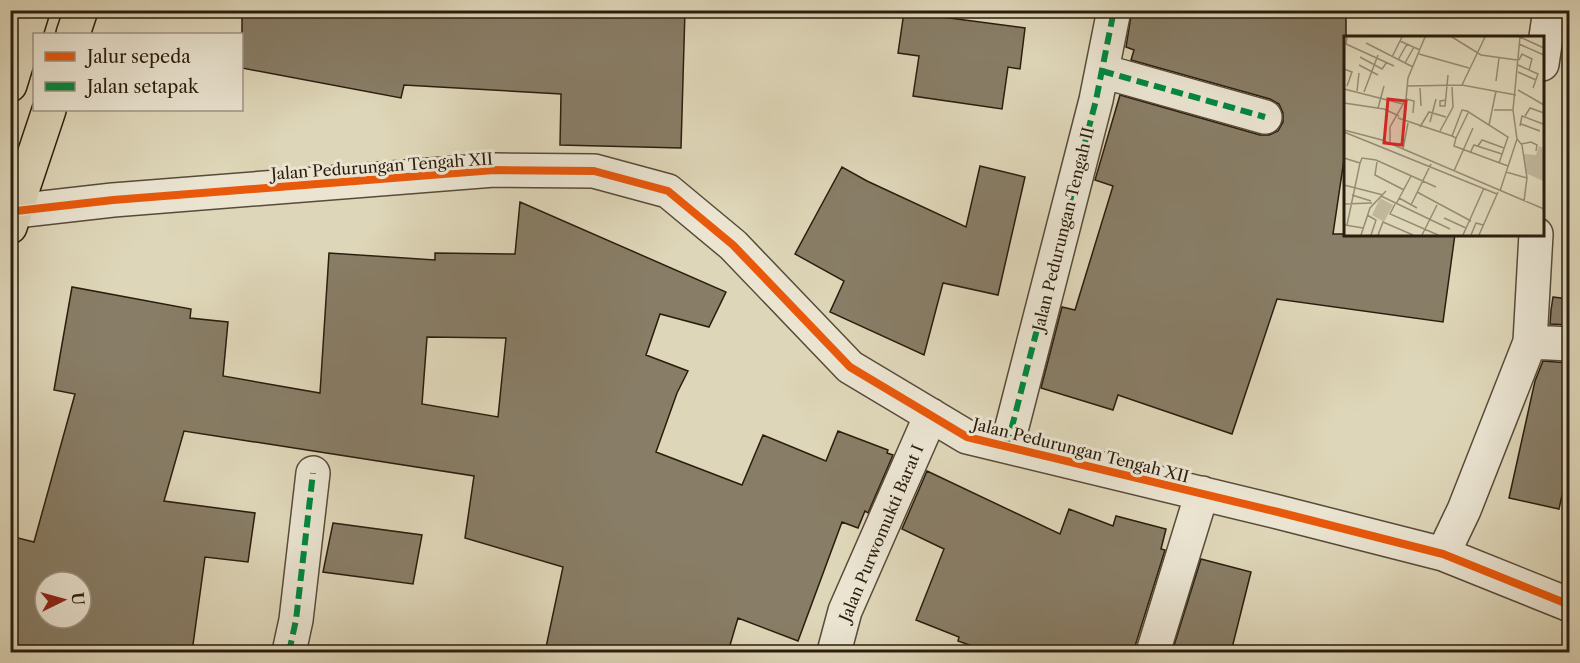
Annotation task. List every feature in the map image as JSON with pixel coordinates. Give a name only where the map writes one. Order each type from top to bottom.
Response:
[{"type":"main road","points":[[10,85],[33,10]]},
{"type":"main road","points":[[73,33],[81,10]]},
{"type":"main road","points":[[13,219],[49,111]]},
{"type":"street","name":"Jalan Pedurungan Tengah II","points":[[1007,446],[1096,100],[1114,10]]},
{"type":"street","points":[[1544,50],[1550,10]]},
{"type":"street","points":[[1102,71],[1265,117]]},
{"type":"street","name":"Jalan Pedurungan Tengah XII","points":[[13,219],[113,200],[494,170],[594,171],[668,191],[733,245],[849,366],[967,436],[1443,554],[1569,605]]},
{"type":"street","points":[[1443,554],[1464,510],[1530,342],[1536,236]]},
{"type":"street","points":[[1530,342],[1569,344]]},
{"type":"street","name":"Jalan Purwomukti Barat I","points":[[834,652],[845,611],[931,415]]},
{"type":"street","points":[[289,652],[296,620],[313,472]]},
{"type":"street","points":[[1153,652],[1202,493]]},
{"type":"building","points":[[242,10],[685,10],[681,148],[560,145],[561,94],[404,85],[401,98],[243,68]]},
{"type":"building","points":[[1132,10],[1346,10],[1344,160],[1333,234],[1344,234],[1344,236],[1455,236],[1443,322],[1277,299],[1232,434],[1118,395],[1113,410],[1041,388],[1062,307],[1075,310],[1113,186],[1095,180],[1120,95],[1260,135],[1269,135],[1278,131],[1283,122],[1283,113],[1279,104],[1270,99],[1131,60],[1134,50],[1126,47]]},
{"type":"building","points":[[904,12],[1025,28],[1020,69],[1008,67],[1002,109],[913,96],[919,56],[898,53]]},
{"type":"building","points":[[980,166],[1025,177],[998,295],[943,283],[924,355],[830,312],[844,281],[795,254],[842,167],[966,227]]},
{"type":"building","points":[[520,202],[726,292],[709,327],[660,314],[646,355],[688,371],[677,393],[656,452],[742,485],[763,435],[826,461],[838,431],[888,450],[887,453],[893,455],[868,513],[865,511],[858,528],[842,522],[798,641],[738,618],[728,652],[545,652],[563,567],[465,538],[474,476],[184,431],[164,501],[255,513],[248,562],[205,557],[192,652],[46,652],[10,643],[10,536],[34,542],[75,394],[54,390],[72,287],[191,309],[190,318],[228,322],[223,376],[320,393],[329,253],[435,260],[435,253],[515,254]],"holes":[[[427,337],[506,338],[498,417],[422,404]]]},
{"type":"building","points":[[1553,297],[1569,299],[1569,325],[1550,324]]},
{"type":"building","points":[[1543,361],[1569,363],[1569,463],[1559,509],[1509,498],[1535,381]]},
{"type":"building","points":[[927,471],[1060,534],[1069,509],[1113,526],[1116,516],[1166,529],[1161,549],[1165,550],[1135,652],[989,652],[958,641],[959,637],[916,620],[944,549],[902,529]]},
{"type":"building","points":[[333,523],[422,535],[413,584],[323,572]]},
{"type":"building","points":[[1201,559],[1251,572],[1231,652],[1172,652]]},
{"type":"marked path","points":[[1007,446],[1096,100],[1114,10]]},
{"type":"marked path","points":[[1102,71],[1265,117]]},
{"type":"marked path","points":[[289,652],[296,620],[313,473]]},
{"type":"cycle path","points":[[16,211],[113,200],[494,170],[594,171],[668,191],[733,245],[850,367],[967,437],[1443,554],[1570,605]]}]
